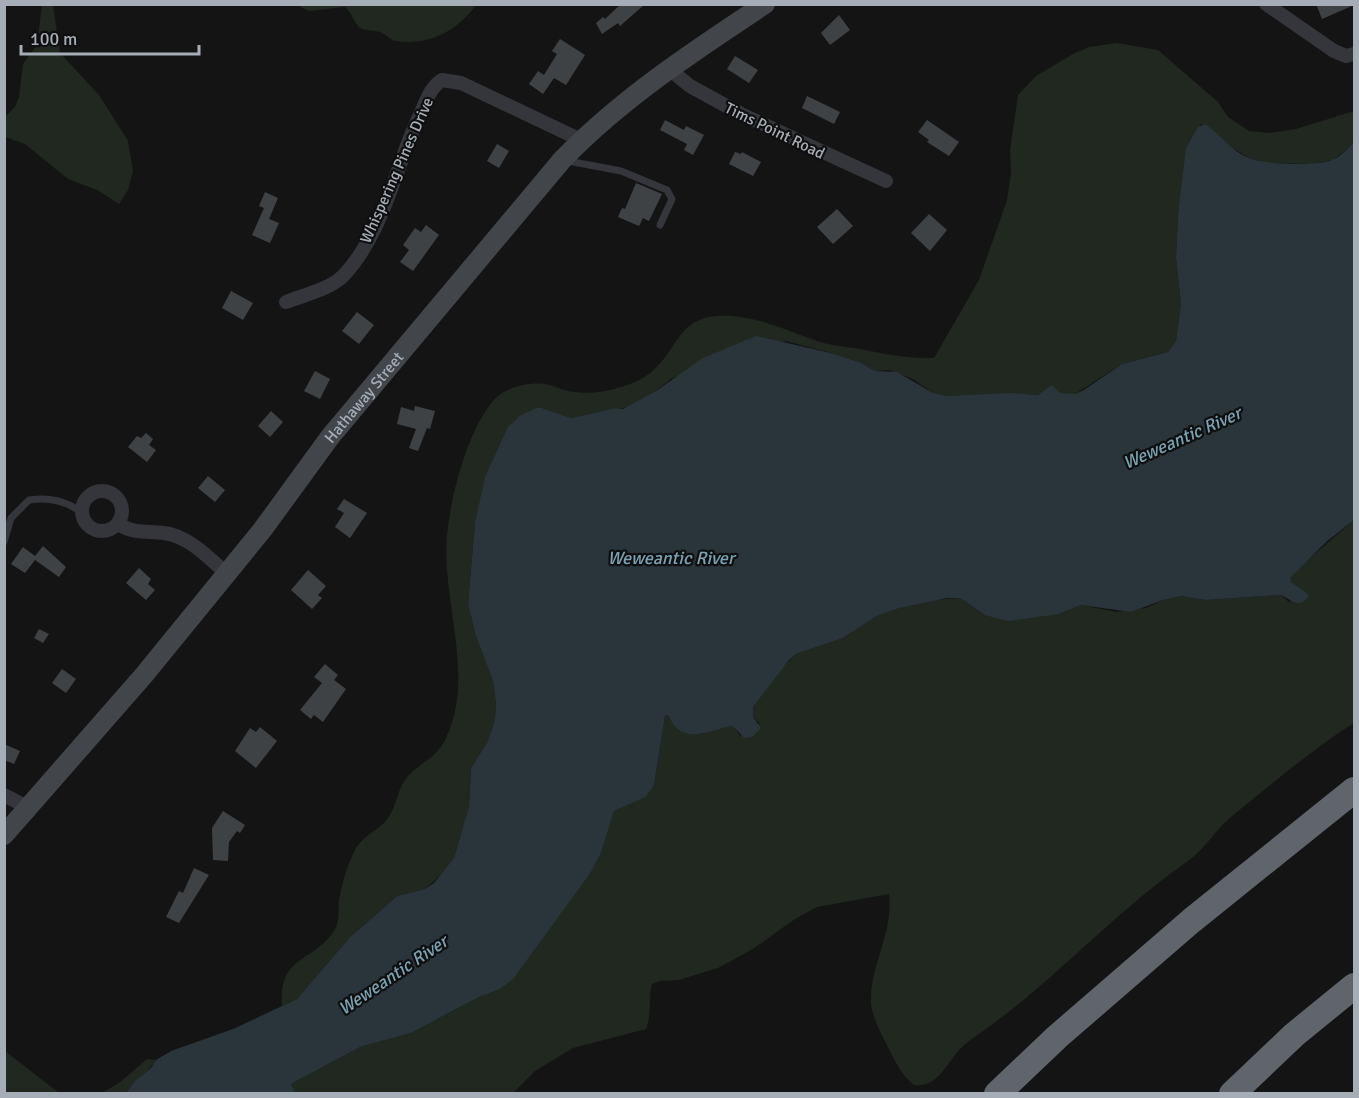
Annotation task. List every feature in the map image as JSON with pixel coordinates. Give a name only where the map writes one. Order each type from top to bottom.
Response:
[{"type":"highway","points":[[997,1094],[1057,1036],[1191,921],[1354,790]]},
{"type":"highway","points":[[1232,1094],[1294,1035],[1354,986]]},
{"type":"street","name":"Hathaway Street","points":[[4,835],[133,688],[227,574],[330,436],[562,160],[581,140],[669,69],[765,4]]},
{"type":"street","points":[[1266,4],[1334,51],[1351,55]]},
{"type":"street","name":"Tims Point Road","points":[[669,69],[690,86],[741,114],[886,182]]},
{"type":"street","name":"Whispering Pines Drive","points":[[286,302],[318,290],[345,274],[380,215],[414,127],[433,88],[442,80],[461,83],[581,140]]},
{"type":"street","points":[[102,491],[108,492],[121,506],[122,512],[118,524],[112,529],[99,532],[87,525],[82,513],[82,506],[89,496],[102,491]]},
{"type":"street","points":[[118,524],[139,533],[164,533],[183,539],[227,574]]},
{"type":"street","points":[[4,795],[27,807]]},
{"type":"lane","points":[[562,160],[621,171],[667,190],[672,199],[660,225]]},
{"type":"lane","points":[[4,542],[11,518],[29,500],[54,500],[74,507],[82,513]]},
{"type":"shaded area","points":[[42,5],[53,5],[60,53],[99,95],[128,141],[133,171],[128,190],[119,204],[97,190],[68,179],[25,144],[5,137],[5,117],[15,107],[19,97],[23,64],[37,45]]},
{"type":"shaded area","points":[[297,5],[476,5],[460,22],[441,35],[431,39],[408,42],[394,41],[380,32],[362,29],[345,7],[309,11]]},
{"type":"shaded area","points":[[1117,43],[1158,50],[1218,102],[1228,117],[1249,131],[1270,133],[1296,129],[1354,111],[1354,143],[1333,160],[1312,164],[1267,163],[1249,158],[1228,145],[1210,128],[1201,124],[1182,190],[1178,214],[1176,258],[1181,303],[1176,341],[1168,352],[1122,364],[1075,394],[948,396],[933,393],[913,379],[889,370],[875,371],[861,363],[835,354],[786,341],[672,378],[638,403],[630,406],[571,418],[539,407],[475,523],[468,604],[476,636],[493,681],[496,704],[495,719],[488,741],[471,768],[469,806],[454,858],[448,868],[425,889],[397,896],[349,938],[297,999],[282,1006],[282,989],[292,968],[327,940],[337,926],[339,900],[347,868],[355,850],[388,818],[408,776],[433,756],[441,746],[454,715],[458,689],[458,662],[446,554],[448,527],[463,461],[483,414],[492,402],[510,389],[532,384],[546,384],[567,391],[583,393],[600,392],[625,386],[654,370],[687,328],[712,316],[753,319],[831,345],[897,356],[934,358],[979,280],[1007,200],[1011,173],[1010,150],[1018,95],[1036,76],[1073,54],[1089,47]]},
{"type":"shaded area","points":[[1354,520],[1354,723],[1307,756],[1232,816],[1194,856],[1136,901],[1012,1009],[964,1045],[937,1078],[930,1082],[914,1085],[905,1077],[875,1021],[872,1010],[871,990],[888,922],[889,894],[817,907],[795,919],[753,949],[718,968],[679,980],[652,984],[646,1029],[573,1048],[535,1071],[513,1093],[295,1094],[291,1084],[360,1047],[411,1033],[477,998],[500,989],[591,872],[601,853],[614,811],[637,800],[654,785],[665,714],[700,734],[731,726],[735,727],[740,736],[760,724],[753,717],[753,707],[781,669],[796,654],[843,638],[877,616],[931,600],[960,598],[985,615],[1059,614],[1081,605],[1116,612],[1146,608],[1163,600],[1182,596],[1205,600],[1281,595],[1290,603],[1290,578],[1294,572]]},
{"type":"shaded area","points":[[5,1051],[59,1093],[5,1093]]},
{"type":"shaded area","points":[[147,1059],[156,1060],[126,1093],[100,1094],[119,1083]]},
{"type":"water","name":"Weweantic River","points":[[1205,124],[1243,155],[1267,162],[1303,164],[1325,162],[1338,157],[1354,143],[1354,520],[1326,542],[1290,578],[1291,582],[1309,595],[1306,600],[1299,603],[1281,595],[1205,600],[1182,596],[1163,600],[1131,612],[1081,605],[1059,614],[1008,621],[985,615],[960,598],[947,598],[899,608],[877,616],[843,638],[796,654],[789,660],[753,707],[753,717],[761,728],[752,737],[744,738],[731,726],[704,733],[687,733],[680,731],[669,716],[665,715],[654,785],[645,797],[614,811],[601,853],[591,872],[513,979],[500,989],[477,998],[411,1033],[360,1047],[291,1084],[295,1093],[126,1093],[156,1060],[171,1051],[233,1029],[297,999],[349,938],[397,896],[425,889],[434,883],[454,858],[469,806],[471,768],[488,741],[495,719],[496,704],[493,681],[476,636],[468,604],[475,523],[485,477],[508,427],[521,415],[539,407],[571,418],[615,408],[623,409],[656,391],[703,358],[756,336],[835,354],[861,363],[875,371],[897,372],[933,393],[948,396],[1009,393],[1038,395],[1052,385],[1060,393],[1075,394],[1122,364],[1168,352],[1176,341],[1181,303],[1176,258],[1178,214],[1186,148],[1198,127]]},
{"type":"building","points":[[621,4],[645,4],[620,26],[618,23],[602,34],[596,23],[603,17],[605,19]]},
{"type":"building","points":[[1316,4],[1354,4],[1354,5],[1322,19]]},
{"type":"building","points":[[839,15],[850,30],[830,45],[821,33]]},
{"type":"building","points":[[560,39],[585,55],[566,85],[554,78],[543,94],[529,84],[538,71],[544,75],[557,54],[552,51]]},
{"type":"building","points":[[735,56],[758,70],[749,83],[727,69]]},
{"type":"building","points":[[807,96],[840,112],[834,124],[802,108]]},
{"type":"building","points":[[665,120],[684,130],[686,126],[704,135],[693,155],[684,150],[687,144],[660,130]]},
{"type":"building","points":[[927,120],[959,142],[949,156],[927,142],[929,140],[918,132]]},
{"type":"building","points":[[497,144],[509,151],[499,168],[487,161]]},
{"type":"building","points":[[735,152],[741,154],[742,152],[761,162],[753,176],[729,164]]},
{"type":"building","points":[[636,183],[662,194],[649,221],[643,218],[639,226],[618,217],[622,208],[625,209]]},
{"type":"building","points":[[265,192],[278,198],[269,219],[279,223],[270,243],[252,235],[264,208],[259,206]]},
{"type":"building","points":[[837,209],[853,226],[833,244],[817,227]]},
{"type":"building","points":[[929,214],[947,230],[930,251],[911,233]]},
{"type":"building","points":[[426,225],[439,235],[413,271],[400,262],[409,250],[403,245],[415,228],[421,232]]},
{"type":"building","points":[[231,291],[253,303],[243,320],[222,308]]},
{"type":"building","points":[[357,312],[374,325],[359,344],[342,331]]},
{"type":"building","points":[[315,371],[330,379],[320,399],[304,391]]},
{"type":"building","points":[[415,406],[435,411],[430,429],[427,428],[418,451],[409,448],[416,429],[397,424],[401,407],[414,411]]},
{"type":"building","points":[[271,411],[283,422],[270,437],[258,426]]},
{"type":"building","points":[[146,433],[153,439],[149,445],[156,450],[147,462],[128,447],[137,436],[141,438]]},
{"type":"building","points":[[208,476],[225,490],[215,502],[198,488]]},
{"type":"building","points":[[344,499],[367,513],[350,538],[335,527],[344,513],[337,509]]},
{"type":"building","points":[[43,546],[66,567],[59,577],[35,560],[25,573],[11,564],[23,547],[35,556]]},
{"type":"building","points":[[139,568],[151,579],[148,584],[155,590],[146,600],[126,583]]},
{"type":"building","points":[[308,570],[326,586],[318,595],[322,598],[312,609],[291,590]]},
{"type":"building","points":[[39,629],[49,634],[43,643],[34,638]]},
{"type":"building","points":[[325,664],[338,675],[334,680],[346,689],[323,722],[314,715],[311,719],[300,710],[322,683],[314,677]]},
{"type":"building","points":[[62,669],[76,679],[66,693],[52,683]]},
{"type":"building","points":[[260,727],[277,741],[256,768],[235,751],[250,728],[256,732]]},
{"type":"building","points":[[4,744],[20,751],[14,764],[4,760]]},
{"type":"building","points":[[223,811],[245,825],[240,833],[237,831],[229,842],[228,861],[213,860],[212,828]]},
{"type":"building","points":[[194,868],[209,875],[179,923],[166,917],[179,891],[183,893]]}]
